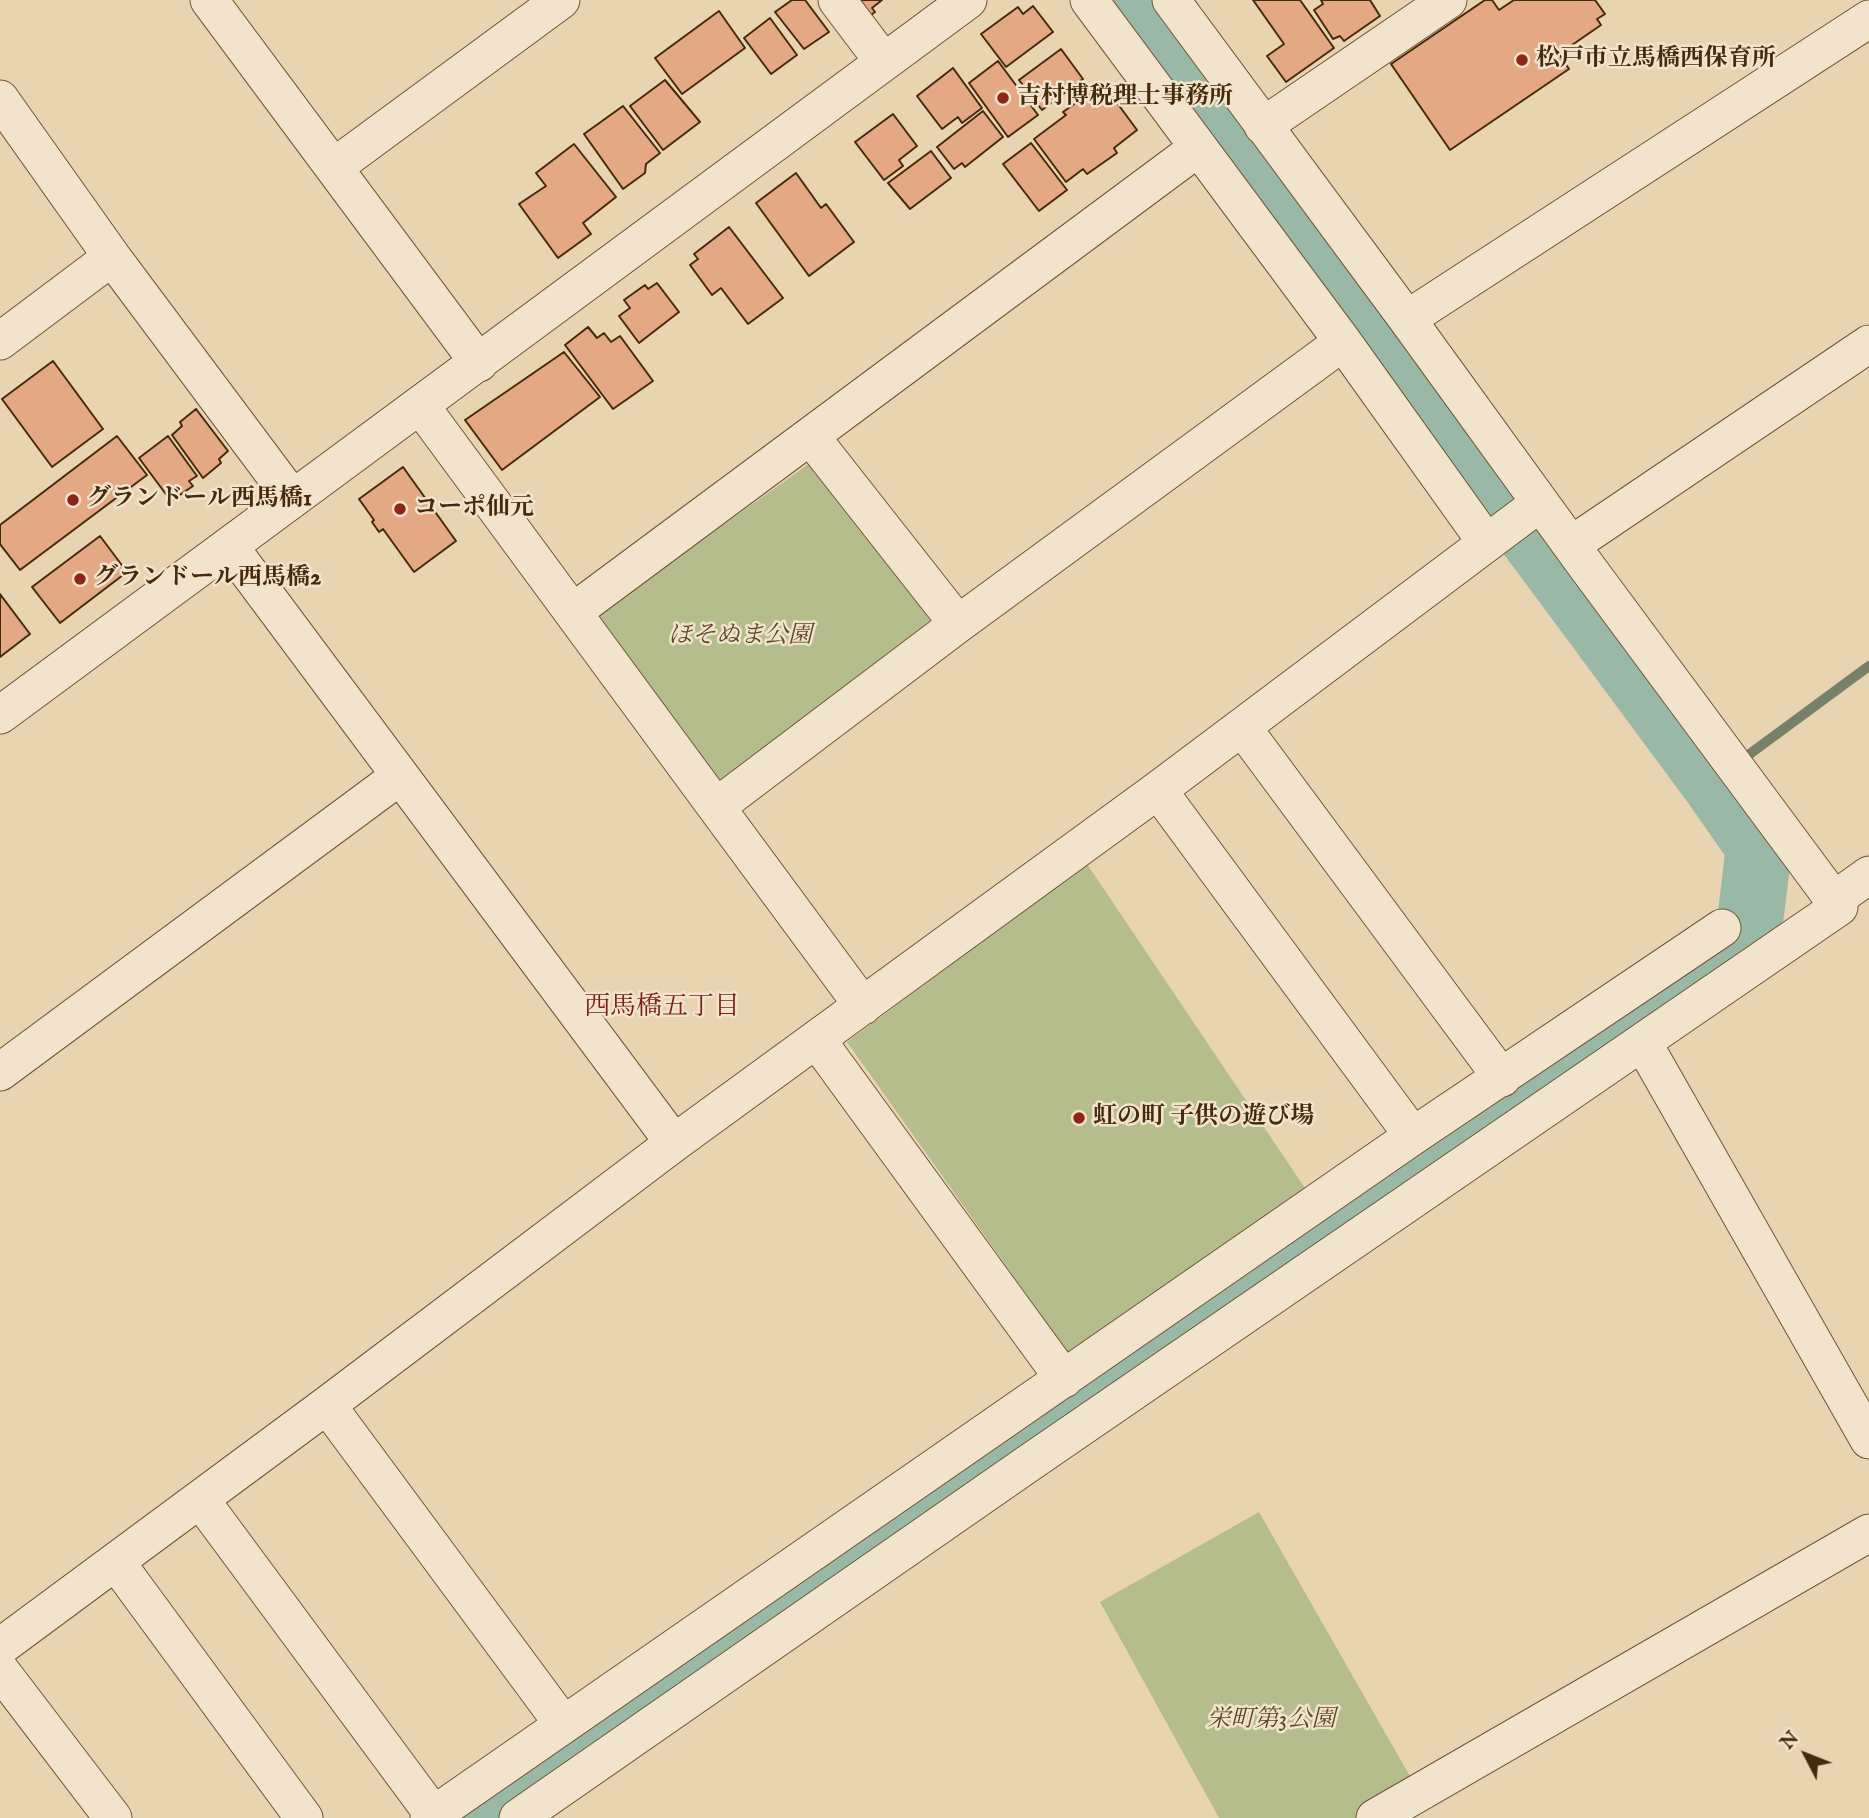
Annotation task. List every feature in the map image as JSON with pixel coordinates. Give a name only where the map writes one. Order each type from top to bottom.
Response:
[{"type":"street","points":[[209,0],[479,363]]},
{"type":"street","points":[[334,167],[561,0]]},
{"type":"street","points":[[837,0],[883,61]]},
{"type":"street","points":[[0,715],[968,0]]},
{"type":"street","points":[[1089,0],[1343,342],[1486,542]]},
{"type":"street","points":[[518,1818],[1029,1463],[1839,907],[1171,0]]},
{"type":"street","points":[[1263,126],[1448,0]]},
{"type":"street","points":[[1407,318],[1869,19]]},
{"type":"street","points":[[0,99],[112,257],[292,498]]},
{"type":"street","points":[[573,612],[1198,148]]},
{"type":"street","points":[[0,341],[112,257]]},
{"type":"street","points":[[716,807],[958,624],[1343,342]]},
{"type":"street","points":[[1570,545],[1869,344]]},
{"type":"street","points":[[420,405],[863,1006]]},
{"type":"street","points":[[811,437],[958,624]]},
{"type":"street","points":[[0,1647],[674,1143],[1158,790],[1540,503]]},
{"type":"street","points":[[229,546],[674,1143]]},
{"type":"street","points":[[1242,727],[1503,1078]]},
{"type":"street","points":[[0,1072],[400,776]]},
{"type":"street","points":[[1158,790],[1413,1136]]},
{"type":"street","points":[[1834,900],[1869,875]]},
{"type":"street","points":[[200,1499],[433,1817],[563,1724],[1413,1136],[1503,1078],[1722,928]]},
{"type":"street","points":[[817,1040],[1064,1379]]},
{"type":"street","points":[[1643,1043],[1869,1440]]},
{"type":"street","points":[[327,1405],[563,1724]]},
{"type":"street","points":[[1375,1818],[1869,1533]]},
{"type":"street","points":[[116,1562],[304,1818]]},
{"type":"street","points":[[0,1670],[113,1818]]},
{"type":"green space","name":"ほそぬま公園","points":[[810,463],[931,620],[719,782],[596,616]]},
{"type":"green space","name":"虹の町 子供の遊び場","points":[[1087,864],[1309,1194],[1071,1357],[847,1042]]},
{"type":"green space","name":"栄町第3公園","points":[[1259,1512],[1415,1785],[1363,1818],[1219,1818],[1100,1602]]},
{"type":"building","points":[[792,0],[805,0],[829,32],[804,49],[775,12]]},
{"type":"building","points":[[856,0],[882,0],[872,8],[875,12],[867,18]]},
{"type":"building","points":[[1253,0],[1300,0],[1334,48],[1286,82],[1267,56],[1284,44]]},
{"type":"building","points":[[1321,0],[1370,0],[1380,16],[1344,41],[1340,36],[1333,39],[1314,10],[1323,4]]},
{"type":"building","points":[[1485,0],[1492,0],[1499,10],[1514,0],[1595,0],[1605,14],[1597,19],[1601,25],[1559,54],[1569,69],[1450,150],[1391,64]]},
{"type":"building","points":[[1033,6],[1053,32],[1006,67],[981,34],[1018,7],[1023,14]]},
{"type":"building","points":[[719,11],[745,48],[682,94],[655,58]]},
{"type":"building","points":[[770,18],[797,55],[771,74],[744,38]]},
{"type":"building","points":[[1061,49],[1083,79],[1042,110],[1019,80]]},
{"type":"building","points":[[998,61],[1038,115],[1008,137],[969,83]]},
{"type":"building","points":[[953,68],[982,108],[962,123],[958,117],[942,129],[917,96]]},
{"type":"building","points":[[665,80],[700,122],[663,150],[630,106]]},
{"type":"building","points":[[1106,88],[1137,130],[1114,148],[1117,153],[1087,174],[1083,169],[1066,182],[1034,139],[1066,115],[1063,112],[1091,92],[1094,97]]},
{"type":"building","points":[[623,106],[660,153],[646,164],[645,173],[623,189],[584,134]]},
{"type":"building","points":[[983,111],[1003,137],[965,167],[962,163],[954,169],[937,147]]},
{"type":"building","points":[[893,114],[917,146],[899,160],[903,166],[884,180],[855,142]]},
{"type":"building","points":[[1031,143],[1067,190],[1039,211],[1003,164]]},
{"type":"building","points":[[574,144],[616,197],[583,223],[591,234],[558,258],[519,204],[546,186],[536,173]]},
{"type":"building","points":[[931,151],[951,178],[910,209],[888,183]]},
{"type":"building","points":[[796,173],[821,208],[826,204],[854,242],[809,276],[756,203]]},
{"type":"building","points":[[729,227],[783,298],[748,324],[721,288],[712,295],[690,265],[698,259],[694,254]]},
{"type":"building","points":[[657,283],[679,312],[639,343],[619,316],[630,308],[624,300],[645,285],[648,289]]},
{"type":"building","points":[[588,327],[597,338],[604,333],[611,342],[620,336],[653,381],[613,409],[565,345]]},
{"type":"building","points":[[564,352],[600,397],[502,470],[465,420]]},
{"type":"building","points":[[53,361],[103,429],[52,467],[2,399]]},
{"type":"building","points":[[196,409],[228,451],[219,459],[221,463],[203,478],[172,435],[182,426],[180,422]]},
{"type":"building","name":"グランドール西馬橋1","points":[[117,436],[147,475],[20,570],[0,544],[0,525]]},
{"type":"building","points":[[168,436],[197,476],[189,481],[193,486],[171,501],[139,458]]},
{"type":"building","name":"コーポ仙元","points":[[403,467],[456,541],[414,572],[383,529],[379,532],[359,499]]},
{"type":"building","name":"グランドール西馬橋2","points":[[100,536],[127,572],[60,623],[32,587]]},
{"type":"building","points":[[0,594],[30,634],[0,657]]},
{"type":"waterway","points":[[466,1818],[1748,938],[1759,847],[1545,554],[1218,121],[1130,0]]},
{"type":"waterway","points":[[1713,781],[1869,666]]},
{"type":"place","name":"松戸市立馬橋西保育所","points":[[1522,60]]},
{"type":"place","name":"吉村博税理士事務所","points":[[1003,98]]},
{"type":"place","name":"グランドール西馬橋1","points":[[73,500]]},
{"type":"place","name":"コーポ仙元","points":[[400,509]]},
{"type":"place","name":"グランドール西馬橋2","points":[[80,579]]},
{"type":"place","name":"虹の町 子供の遊び場","points":[[1079,1118]]},
{"type":"district","name":"西馬橋五丁目","points":[[662,1009]]}]
